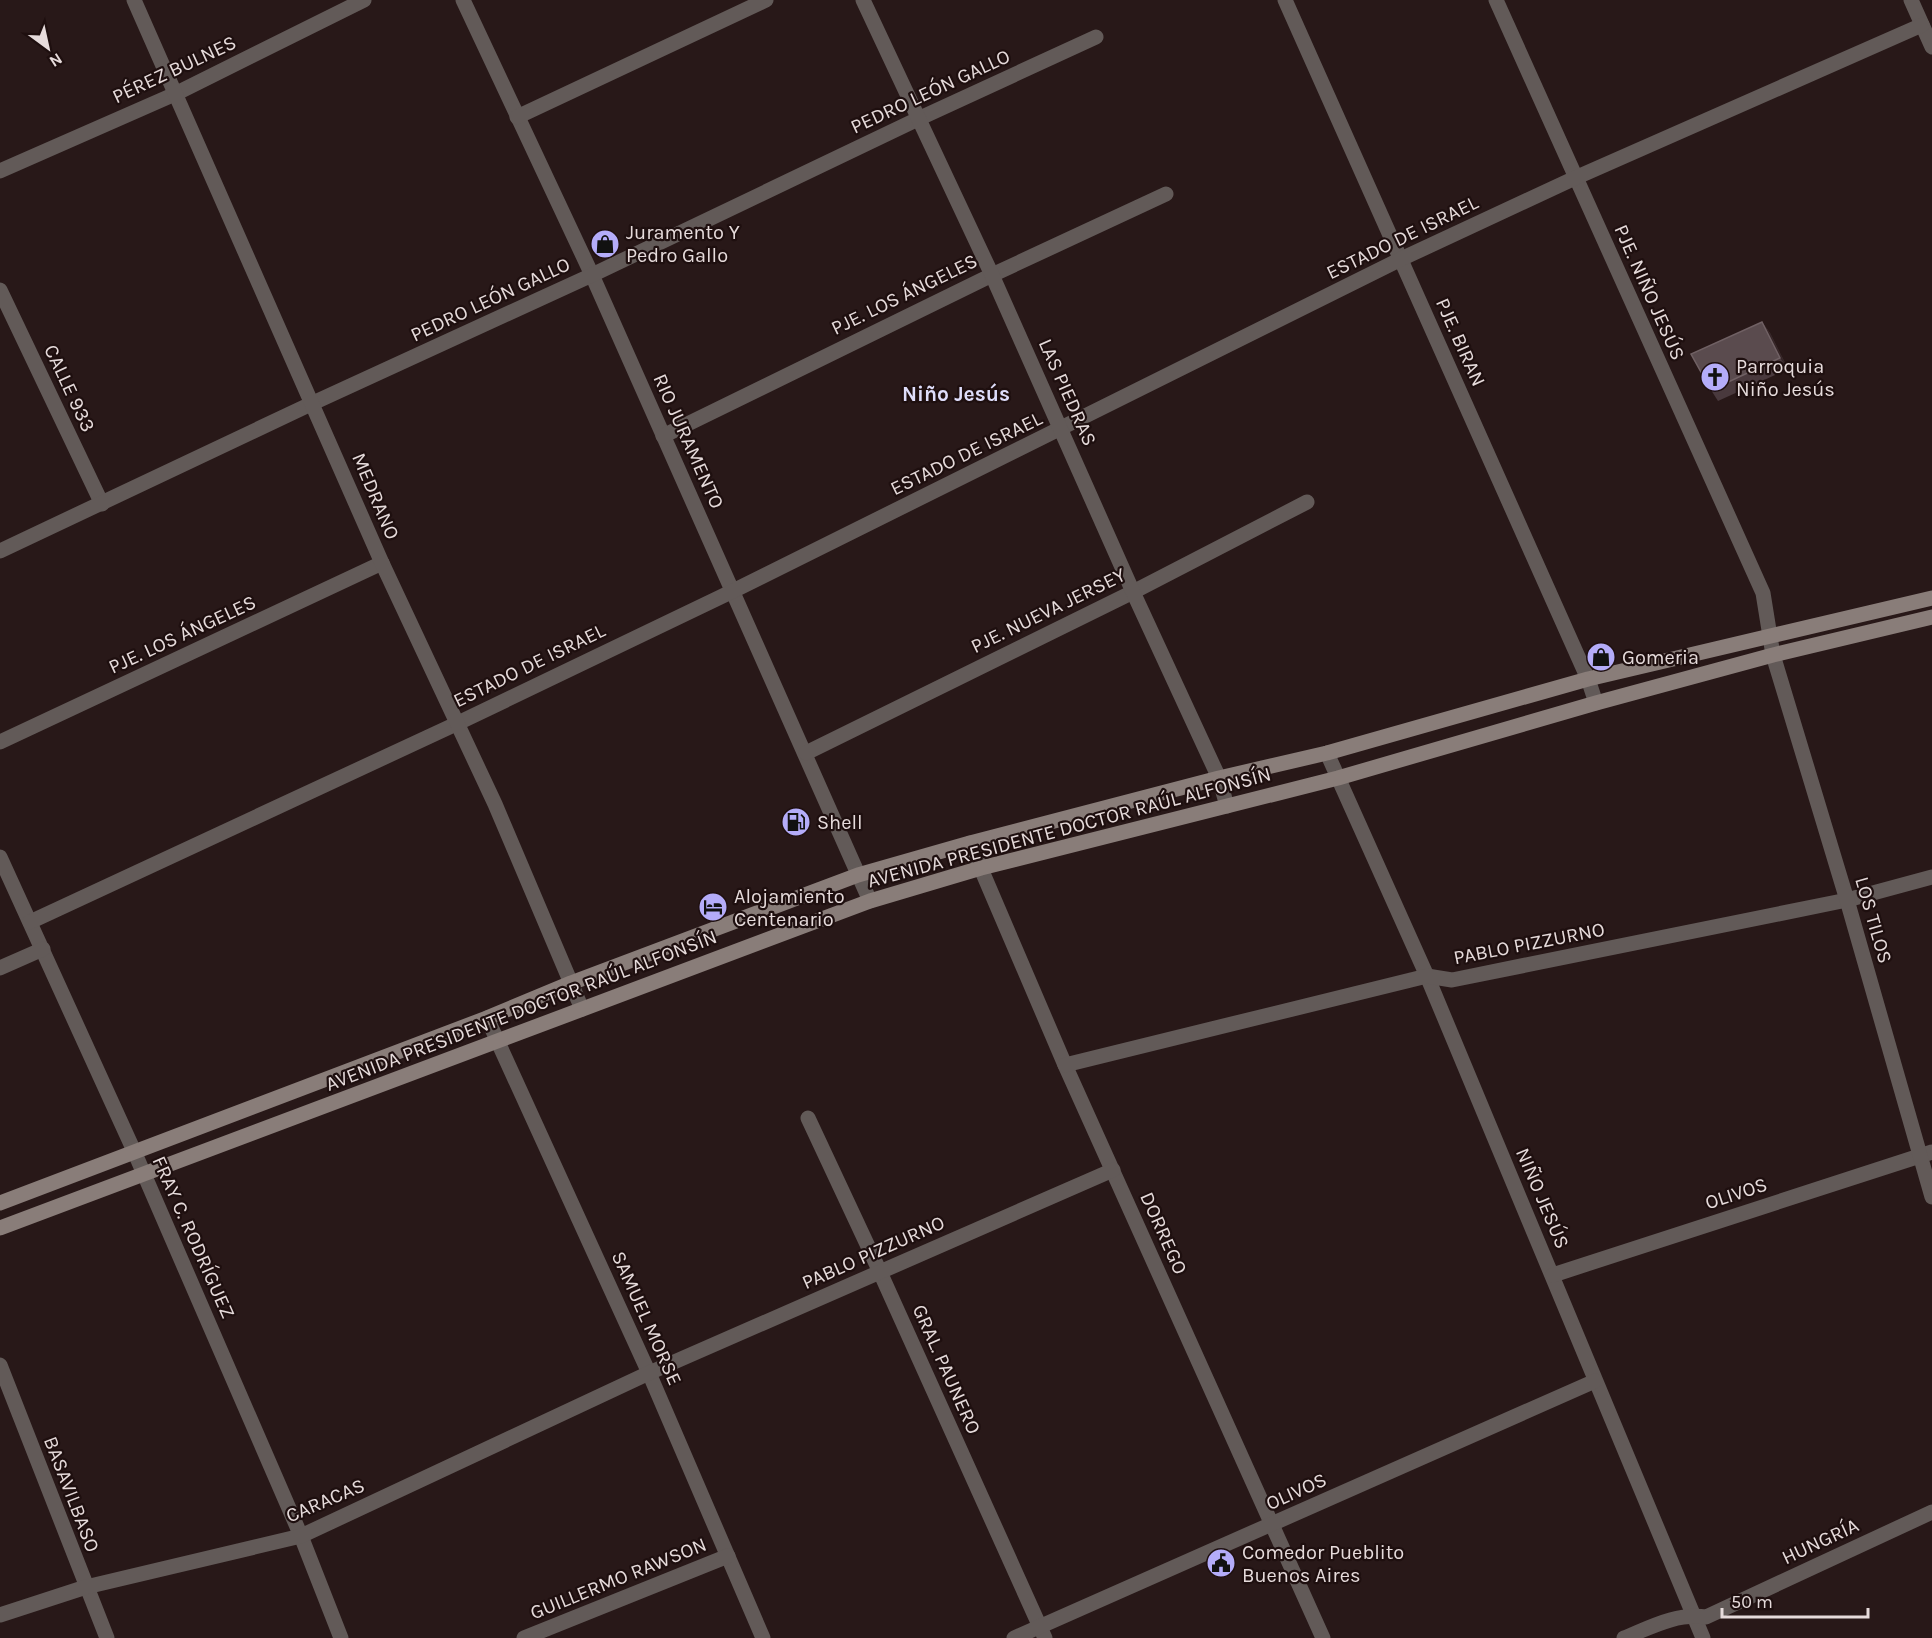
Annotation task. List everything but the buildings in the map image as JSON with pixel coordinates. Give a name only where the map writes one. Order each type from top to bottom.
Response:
[{"type":"main road","name":"AVENIDA PRESIDENTE DOCTOR RAÚL ALFONSÍN","points":[[0,1203],[858,875],[1219,777],[1327,753],[1588,679],[1771,638],[1932,598]]},
{"type":"main road","name":"AVENIDA PRESIDENTE DOCTOR RAÚL ALFONSÍN","points":[[0,1228],[870,902],[981,868],[1338,778],[1596,703],[1773,655],[1932,617]]},
{"type":"street","name":"MEDRANO","points":[[134,0],[382,563],[495,804],[582,1009]]},
{"type":"street","name":"PÉREZ BULNES","points":[[0,171],[175,94],[364,0]]},
{"type":"street","name":"RIO JURAMENTO","points":[[464,0],[592,275],[806,753],[870,902]]},
{"type":"street","points":[[517,117],[766,0]]},
{"type":"street","name":"LAS PIEDRAS","points":[[862,0],[1062,429],[1133,592],[1219,777],[1227,806]]},
{"type":"street","name":"PJE. BIRAN","points":[[1285,0],[1588,679],[1596,703]]},
{"type":"street","name":"PJE. NIÑO JESÚS","points":[[1496,0],[1763,593],[1773,655]]},
{"type":"street","points":[[1911,0],[1932,46]]},
{"type":"street","name":"ESTADO DE ISRAEL","points":[[30,922],[456,724],[733,591],[1401,259],[1575,178],[1922,25]]},
{"type":"street","name":"PEDRO LEÓN GALLO","points":[[0,551],[1096,37]]},
{"type":"street","name":"PJE. LOS ÁNGELES","points":[[663,436],[992,275],[1166,194]]},
{"type":"street","name":"CALLE 933","points":[[0,290],[102,504]]},
{"type":"street","name":"PJE. NUEVA JERSEY","points":[[806,753],[1133,592],[1307,502]]},
{"type":"street","name":"PJE. LOS ÁNGELES","points":[[0,742],[382,563]]},
{"type":"street","name":"LOS TILOS","points":[[1773,655],[1926,1154],[1932,1197]]},
{"type":"street","name":"NIÑO JESÚS","points":[[1327,753],[1427,976],[1703,1638]]},
{"type":"street","name":"DORREGO","points":[[970,843],[1065,1065],[1323,1638]]},
{"type":"street","name":"FRAY C. RODRÍGUEZ","points":[[0,857],[134,1151],[301,1536],[341,1638]]},
{"type":"street","name":"PABLO PIZZURNO","points":[[1065,1065],[1427,976],[1452,980],[1847,900],[1932,876]]},
{"type":"street","points":[[0,968],[43,949]]},
{"type":"street","name":"SAMUEL MORSE","points":[[487,1018],[649,1373],[763,1638]]},
{"type":"street","name":"GRAL. PAUNERO","points":[[808,1118],[1043,1632]]},
{"type":"street","name":"OLIVOS","points":[[1553,1275],[1926,1154]]},
{"type":"street","name":"PABLO PIZZURNO","points":[[649,1373],[1113,1170]]},
{"type":"street","name":"BASAVILBASO","points":[[0,1365],[106,1638]]},
{"type":"street","name":"CARACAS","points":[[0,1616],[86,1587],[301,1536],[649,1373]]},
{"type":"street","name":"OLIVOS","points":[[1014,1638],[1043,1632],[1272,1525],[1595,1382]]},
{"type":"street","name":"HUNGRÍA","points":[[1624,1638],[1673,1618],[1693,1615],[1706,1617],[1932,1512]]},
{"type":"street","name":"GUILLERMO RAWSON","points":[[524,1638],[728,1556]]},
{"type":"place","name":"Juramento Y Pedro Gallo","points":[[605,244]]},
{"type":"place","name":"Parroquia Niño Jesús","points":[[1715,377]]},
{"type":"place","name":"Gomeria","points":[[1601,657]]},
{"type":"place","name":"Shell","points":[[796,822]]},
{"type":"place","name":"Alojamiento Centenario","points":[[713,907]]},
{"type":"place","name":"Comedor Pueblito Buenos Aires","points":[[1221,1563]]},
{"type":"district","name":"Niño Jesús","points":[[956,394]]}]
